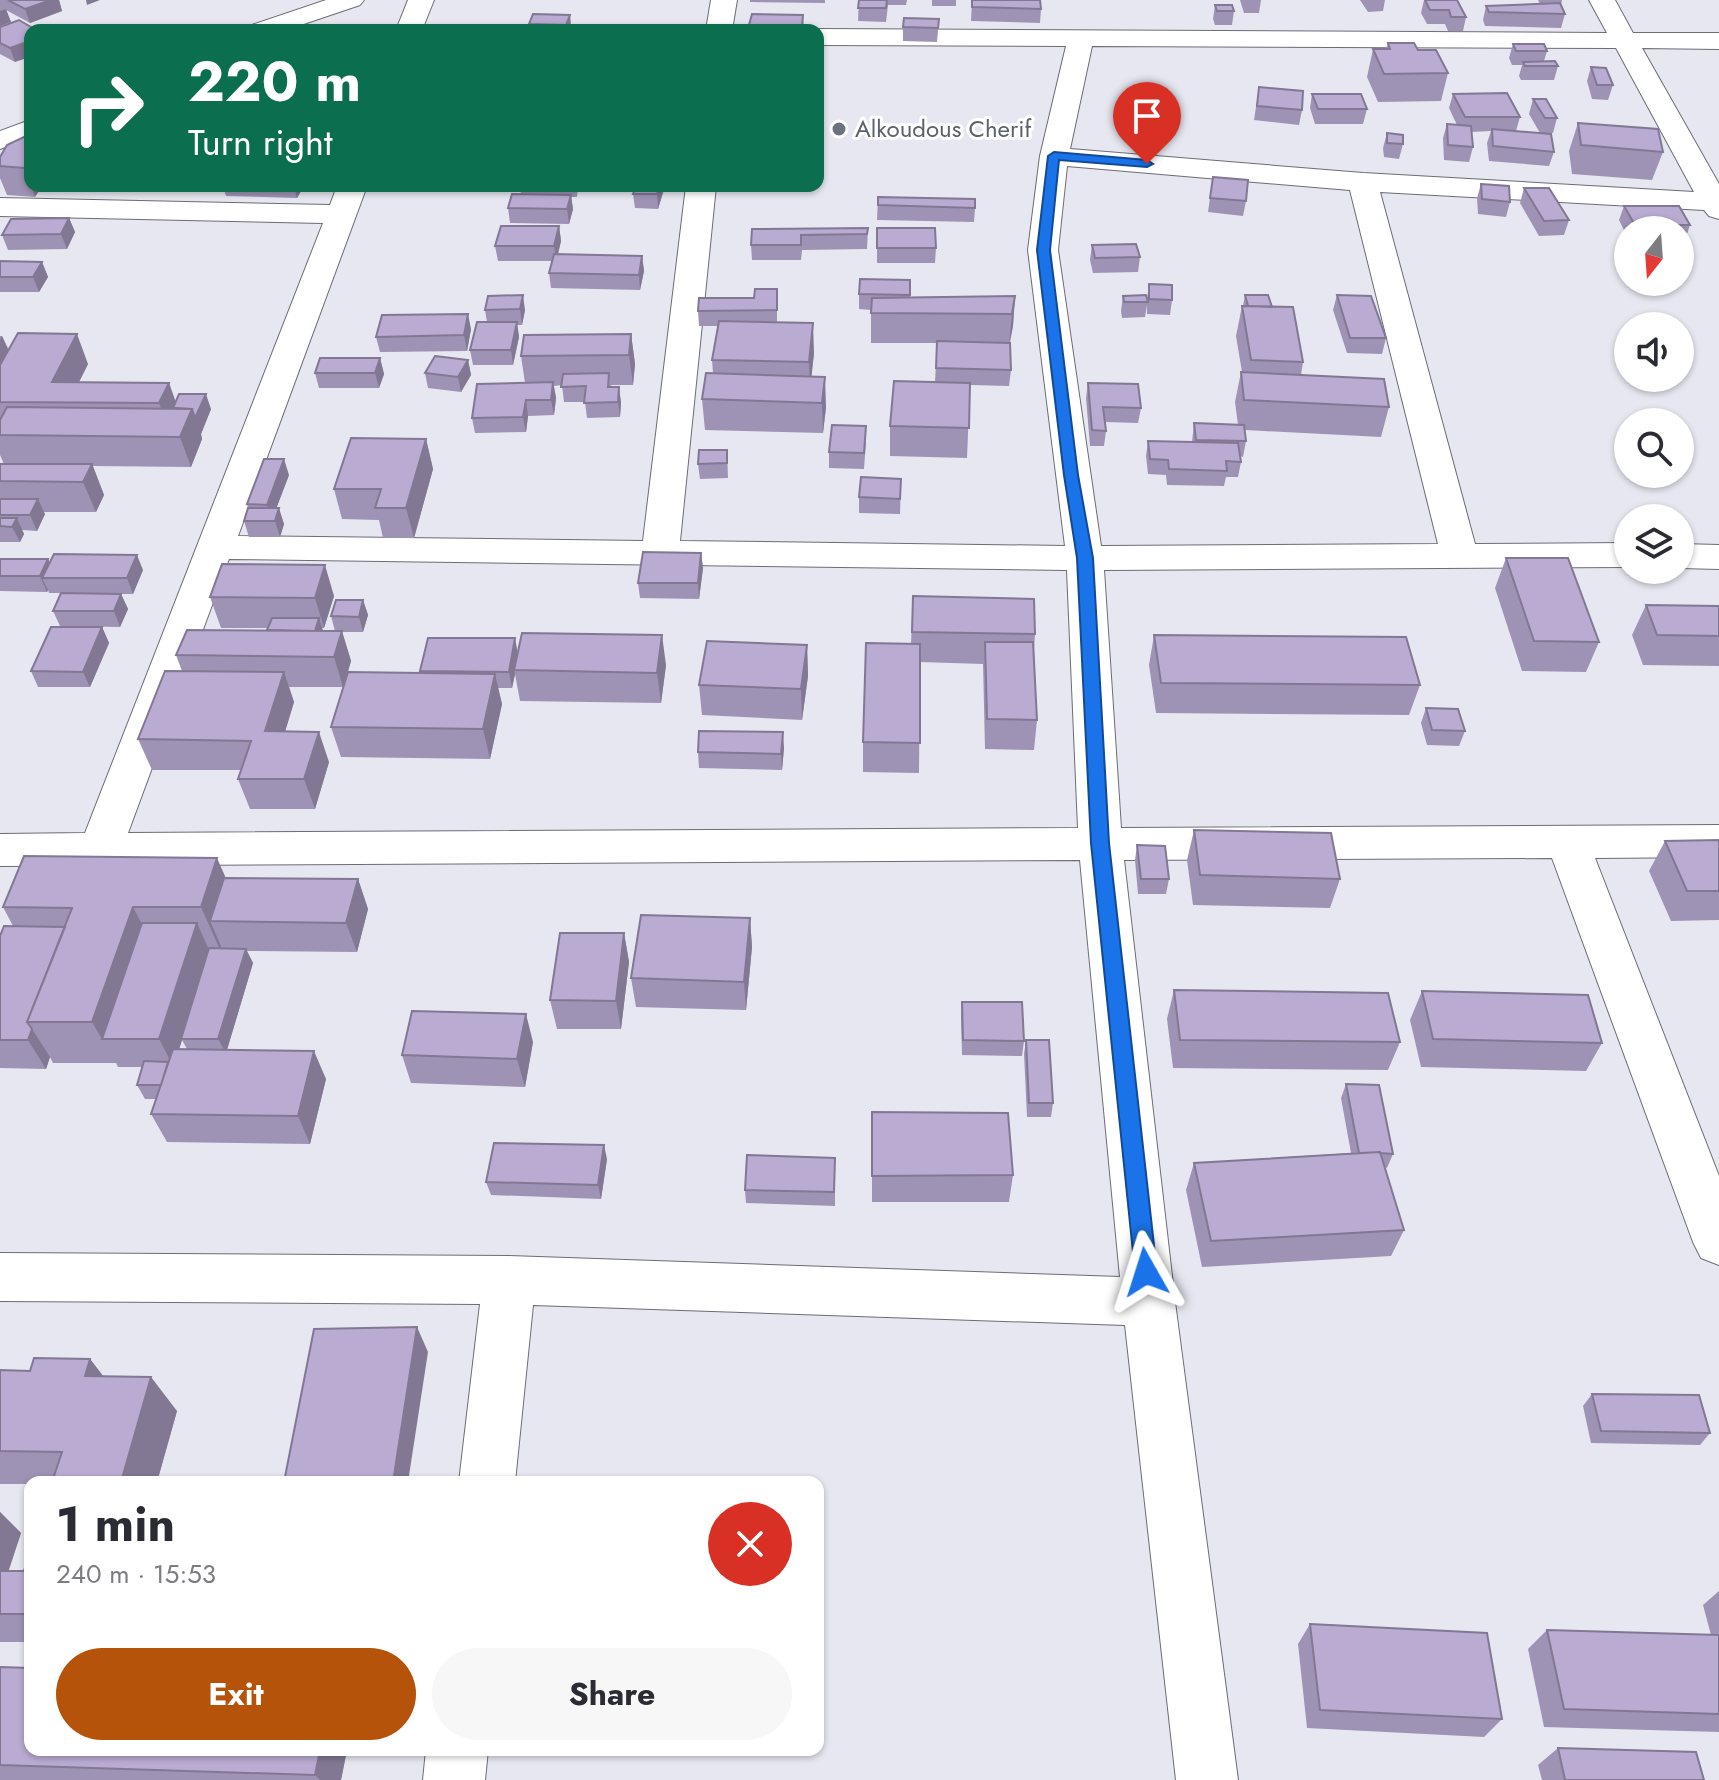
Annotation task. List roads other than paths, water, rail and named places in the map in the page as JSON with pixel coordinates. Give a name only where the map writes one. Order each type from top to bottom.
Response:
[{"type":"street","points":[[279,24],[351,0]]},
{"type":"street","points":[[411,24],[421,0]]},
{"type":"street","points":[[720,24],[724,0]]},
{"type":"street","points":[[1602,0],[1717,204]]},
{"type":"street","points":[[824,37],[1719,41]]},
{"type":"street","points":[[1081,39],[1054,156],[1043,250],[1071,475],[1085,558],[1100,843],[1149,1302],[1207,1780]]},
{"type":"street","points":[[0,141],[24,131]]},
{"type":"street","points":[[1054,156],[1363,182],[1717,204]]},
{"type":"street","points":[[1363,182],[1459,555]]},
{"type":"street","points":[[660,552],[700,192]]},
{"type":"street","points":[[0,207],[347,200],[100,851]]},
{"type":"street","points":[[215,547],[1085,558],[1614,555]]},
{"type":"street","points":[[1694,556],[1719,557]]},
{"type":"street","points":[[1567,840],[1719,1242]]},
{"type":"street","points":[[0,850],[1719,841]]},
{"type":"street","points":[[0,1277],[509,1280],[1149,1302]]},
{"type":"street","points":[[488,1476],[509,1280]]},
{"type":"street","points":[[454,1780],[456,1756]]},
{"type":"place","name":"Alkoudous Cherif","points":[[839,129]]}]
